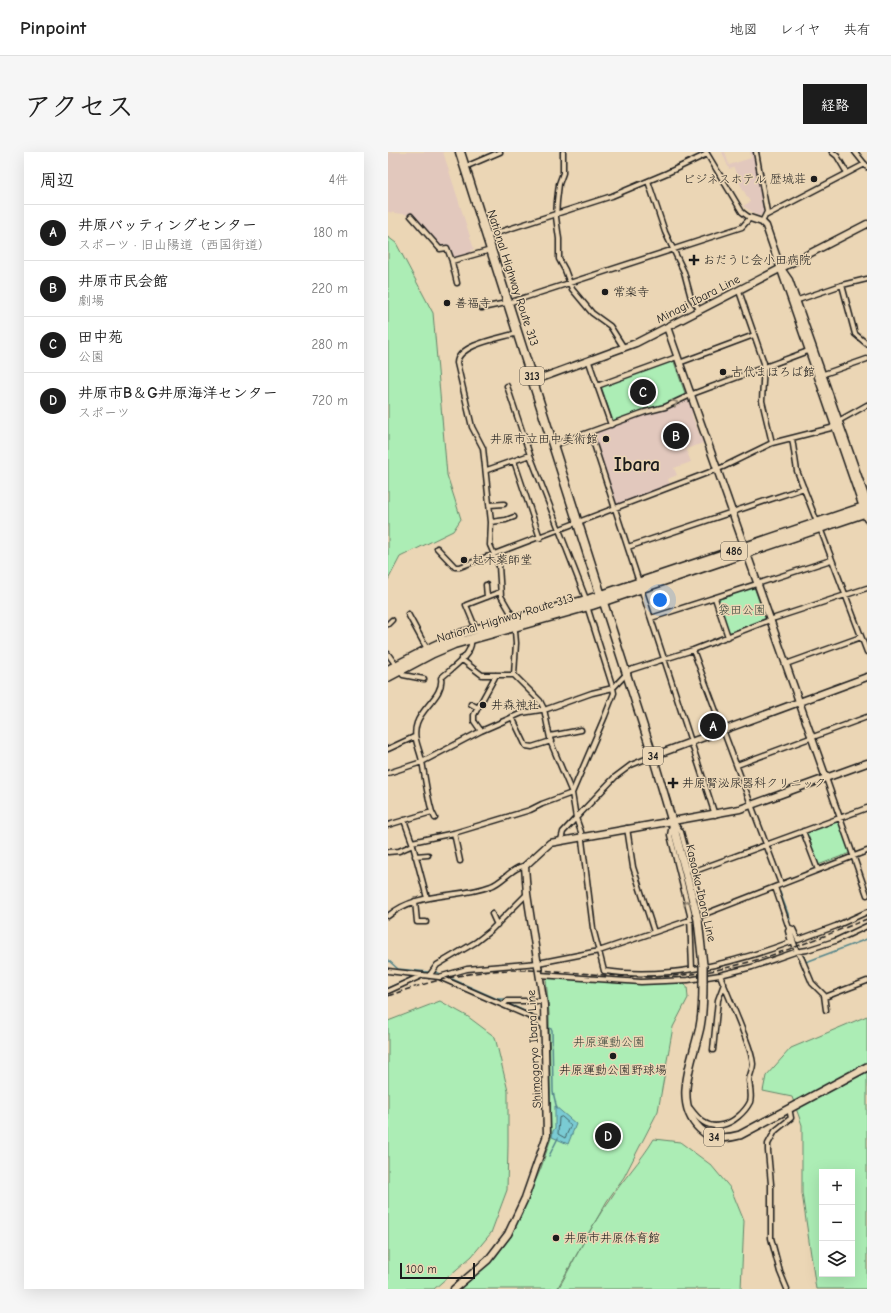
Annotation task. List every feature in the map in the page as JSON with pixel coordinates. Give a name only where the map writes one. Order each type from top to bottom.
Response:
[{"type":"highway","name":"National Highway Route 313","points":[[388,670],[397,668],[433,653],[513,624],[602,598],[460,152]]},
{"type":"highway","name":"486","points":[[602,598],[866,510]]},
{"type":"highway","name":"National Highway Route 313","points":[[388,677],[397,668],[427,649],[452,638],[476,629],[513,624]]},
{"type":"main road","name":"Kasaoka Ibara Line","points":[[602,598],[653,756],[697,917],[703,966],[701,1022],[687,1084],[686,1107]]},
{"type":"main road","name":"34","points":[[686,1107],[690,1118],[702,1131],[721,1138],[740,1135],[867,1067]]},
{"type":"street","points":[[465,167],[500,152]]},
{"type":"street","points":[[563,152],[563,173],[559,184],[556,214],[559,239],[558,256],[567,274],[569,284],[592,313],[610,326],[624,349]]},
{"type":"street","points":[[756,152],[767,215]]},
{"type":"street","points":[[832,152],[837,156],[847,173]]},
{"type":"street","points":[[762,222],[767,215],[847,173],[866,165],[855,152]]},
{"type":"street","points":[[487,236],[556,214],[648,181],[707,153],[742,212],[750,218],[762,222],[766,226],[782,268],[784,284],[794,302],[866,510]]},
{"type":"street","points":[[648,181],[665,232],[684,272],[691,298],[700,310]]},
{"type":"street","points":[[411,216],[440,248],[447,248],[457,283]]},
{"type":"street","points":[[482,308],[569,284],[742,227],[750,218]]},
{"type":"street","name":"Minagi Ibara Line","points":[[533,381],[624,349],[867,224]]},
{"type":"street","points":[[452,262],[491,250]]},
{"type":"street","points":[[794,302],[842,285],[867,279]]},
{"type":"street","points":[[842,285],[855,334],[867,344]]},
{"type":"street","points":[[739,291],[765,366],[762,401],[772,444]]},
{"type":"street","points":[[794,302],[808,351],[820,376]]},
{"type":"street","points":[[668,327],[678,360],[867,895]]},
{"type":"street","points":[[514,675],[516,643],[513,624],[500,592],[499,566],[490,544],[491,522],[487,470],[483,448],[472,427],[457,359],[464,350],[471,347],[518,333]]},
{"type":"street","points":[[598,386],[754,335]]},
{"type":"street","points":[[554,445],[659,407],[665,407],[765,366],[808,351]]},
{"type":"street","points":[[820,376],[867,359]]},
{"type":"street","points":[[589,362],[611,424]]},
{"type":"street","points":[[388,852],[399,851],[412,843],[454,833],[530,810],[572,793],[614,693],[614,688],[587,603],[558,531],[507,386]]},
{"type":"street","points":[[437,548],[457,568],[494,556],[717,470],[772,444],[831,428],[867,405]]},
{"type":"street","points":[[590,432],[692,742],[714,815]]},
{"type":"street","points":[[792,438],[797,468],[804,488],[867,652]]},
{"type":"street","points":[[487,470],[530,455]]},
{"type":"street","points":[[514,461],[540,538]]},
{"type":"street","points":[[628,547],[804,488]]},
{"type":"street","points":[[490,505],[504,504]]},
{"type":"street","points":[[491,522],[506,520],[514,517]]},
{"type":"street","points":[[651,618],[831,560]]},
{"type":"street","points":[[486,585],[487,597]]},
{"type":"street","points":[[388,773],[422,762],[481,731],[512,717],[529,711],[544,709],[592,693],[614,688],[626,672],[694,650],[771,620],[867,588]]},
{"type":"street","points":[[476,629],[466,605],[500,592]]},
{"type":"street","points":[[714,598],[728,637]]},
{"type":"street","points":[[408,614],[427,649]]},
{"type":"street","points":[[388,624],[392,620]]},
{"type":"street","points":[[786,664],[861,637]]},
{"type":"street","points":[[435,818],[428,796],[422,762],[414,737],[420,714],[438,693],[441,687],[441,678],[461,659],[471,646],[470,639]]},
{"type":"street","points":[[694,650],[782,884]]},
{"type":"street","points":[[388,654],[402,675],[424,679]]},
{"type":"street","points":[[461,659],[482,675],[514,675],[540,701],[544,709],[551,741],[572,793],[576,818],[582,836],[593,928],[604,971],[647,973],[692,969],[734,961],[791,942],[788,931],[790,928]]},
{"type":"street","points":[[481,731],[473,718],[496,675]]},
{"type":"street","points":[[561,840],[566,829],[576,818],[615,777],[631,765],[867,677]]},
{"type":"street","points":[[471,704],[478,708]]},
{"type":"street","points":[[512,717],[526,746],[532,747],[551,741]]},
{"type":"street","points":[[737,765],[867,718]]},
{"type":"street","points":[[550,736],[581,730]]},
{"type":"street","points":[[388,749],[414,737]]},
{"type":"street","points":[[388,916],[402,906],[415,901],[457,894],[491,886],[518,867],[525,866],[548,844],[561,840],[627,828],[714,815],[752,806],[867,763]]},
{"type":"street","points":[[692,872],[867,808]]},
{"type":"street","points":[[388,825],[432,812]]},
{"type":"street","points":[[404,820],[428,898]]},
{"type":"street","points":[[672,821],[681,832],[692,872],[697,917],[692,969]]},
{"type":"street","points":[[627,828],[633,867],[654,932]]},
{"type":"street","points":[[803,831],[818,870]]},
{"type":"street","points":[[454,833],[460,860]]},
{"type":"street","points":[[439,977],[467,969],[538,963],[599,951],[697,917],[867,851]]},
{"type":"street","points":[[415,856],[428,855]]},
{"type":"street","name":"Shimogoryo Ibara Line","points":[[454,1289],[488,1260],[508,1234],[516,1219],[543,1151],[548,1125],[544,1001],[527,894],[525,866]]},
{"type":"street","points":[[775,887],[798,951],[812,983],[825,997],[826,1010]]},
{"type":"street","points":[[430,974],[437,965],[476,942],[497,925],[527,894]]},
{"type":"street","points":[[415,901],[417,922],[426,922]]},
{"type":"street","points":[[790,928],[793,929],[798,940],[867,912]]},
{"type":"street","points":[[492,914],[497,925]]},
{"type":"street","points":[[540,976],[647,981],[688,980],[720,975],[752,967],[798,951],[835,941],[867,926]]},
{"type":"street","points":[[388,971],[424,975]]},
{"type":"street","points":[[388,990],[424,975],[430,974],[505,1003],[532,1018],[545,1028]]},
{"type":"street","points":[[686,1107],[690,1108],[704,1123],[710,1126],[717,1126],[731,1122],[744,1110],[750,1101],[749,1078],[752,1072],[753,1062],[749,1048],[720,975]]},
{"type":"street","points":[[825,997],[867,981]]},
{"type":"street","points":[[713,1050],[718,1000],[724,984]]},
{"type":"street","points":[[505,1003],[544,1001]]},
{"type":"street","points":[[787,1289],[780,1272],[771,1238],[771,1184],[768,1144],[775,1131],[791,1118],[789,1108]]},
{"type":"shaded area","points":[[443,152],[474,249],[471,250],[472,254],[453,260],[447,245],[441,247],[411,215],[388,212],[388,153]]},
{"type":"shaded area","points":[[722,152],[725,152],[729,165],[751,158],[750,152],[755,152],[765,214],[758,216],[743,206],[750,202],[740,184],[734,168],[729,169]]},
{"type":"shaded area","points":[[688,401],[692,410],[692,416],[703,443],[686,449],[691,462],[674,468],[677,475],[668,479],[670,485],[619,505],[615,503],[594,433],[646,413],[661,410]]},
{"type":"green space","points":[[388,237],[396,243],[433,313],[447,475],[461,519],[453,531],[400,557],[388,580]]},
{"type":"green space","points":[[673,359],[686,396],[665,406],[651,408],[613,421],[601,386]]},
{"type":"green space","name":"袋田公園","points":[[754,587],[766,620],[730,634],[728,633],[717,600]]},
{"type":"green space","points":[[836,821],[839,823],[850,853],[818,865],[806,834],[807,832]]},
{"type":"green space","name":"井原運動公園","points":[[548,977],[634,984],[684,983],[687,986],[688,998],[673,1027],[658,1111],[624,1177],[607,1201],[557,1289],[459,1289],[495,1258],[512,1235],[541,1168],[551,1138],[549,1013],[546,979]]},
{"type":"green space","points":[[440,1001],[467,1016],[495,1037],[508,1091],[507,1190],[491,1233],[472,1256],[434,1289],[388,1289],[388,1021]]},
{"type":"green space","points":[[867,1016],[867,1289],[816,1289],[802,1193],[802,1125],[792,1097],[763,1091],[766,1076],[791,1048]]},
{"type":"green space","points":[[654,1139],[680,1142],[711,1165],[731,1189],[744,1221],[741,1289],[558,1289],[602,1211]]},
{"type":"water","points":[[555,1106],[576,1124],[568,1144],[552,1137],[555,1128]]},
{"type":"waterway","points":[[780,892],[790,919]]},
{"type":"waterway","points":[[804,956],[806,962],[867,939]]},
{"type":"waterway","points":[[388,960],[398,969],[439,973]]},
{"type":"waterway","points":[[388,988],[415,976]]},
{"type":"waterway","points":[[452,979],[529,1013],[542,1021]]},
{"type":"waterway","points":[[498,999],[539,999]]},
{"type":"waterway","points":[[550,1028],[552,1030],[553,1092],[557,1109]]},
{"type":"waterway","points":[[549,1156],[558,1138]]},
{"type":"tunnel","points":[[647,974],[647,980]]},
{"type":"railway","points":[[388,996],[438,980],[489,971],[543,970],[636,977],[673,976],[698,973],[772,955],[867,919]]},
{"type":"place","name":"ビジネスホテル 歴城荘","points":[[814,179]]},
{"type":"place","name":"おだうじ会小田病院","points":[[694,260]]},
{"type":"place","name":"常楽寺","points":[[605,292]]},
{"type":"place","name":"善福寺","points":[[447,303]]},
{"type":"place","name":"古代まほろば館","points":[[723,372]]},
{"type":"place","name":"田中苑","points":[[643,392]]},
{"type":"place","name":"井原市民会館","points":[[676,436]]},
{"type":"place","name":"井原市立田中美術館","points":[[606,439]]},
{"type":"place","name":"起木薬師堂","points":[[464,560]]},
{"type":"place","name":"井森神社","points":[[483,705]]},
{"type":"place","name":"井原バッティングセンター","points":[[713,726]]},
{"type":"place","name":"井原腎泌尿器科クリニック","points":[[673,783]]},
{"type":"place","name":"井原運動公園野球場","points":[[613,1056]]},
{"type":"place","name":"井原市B＆G井原海洋センター","points":[[608,1136]]},
{"type":"place","name":"井原市井原体育館","points":[[556,1238]]},
{"type":"district","name":"Ibara","points":[[637,464]]}]
